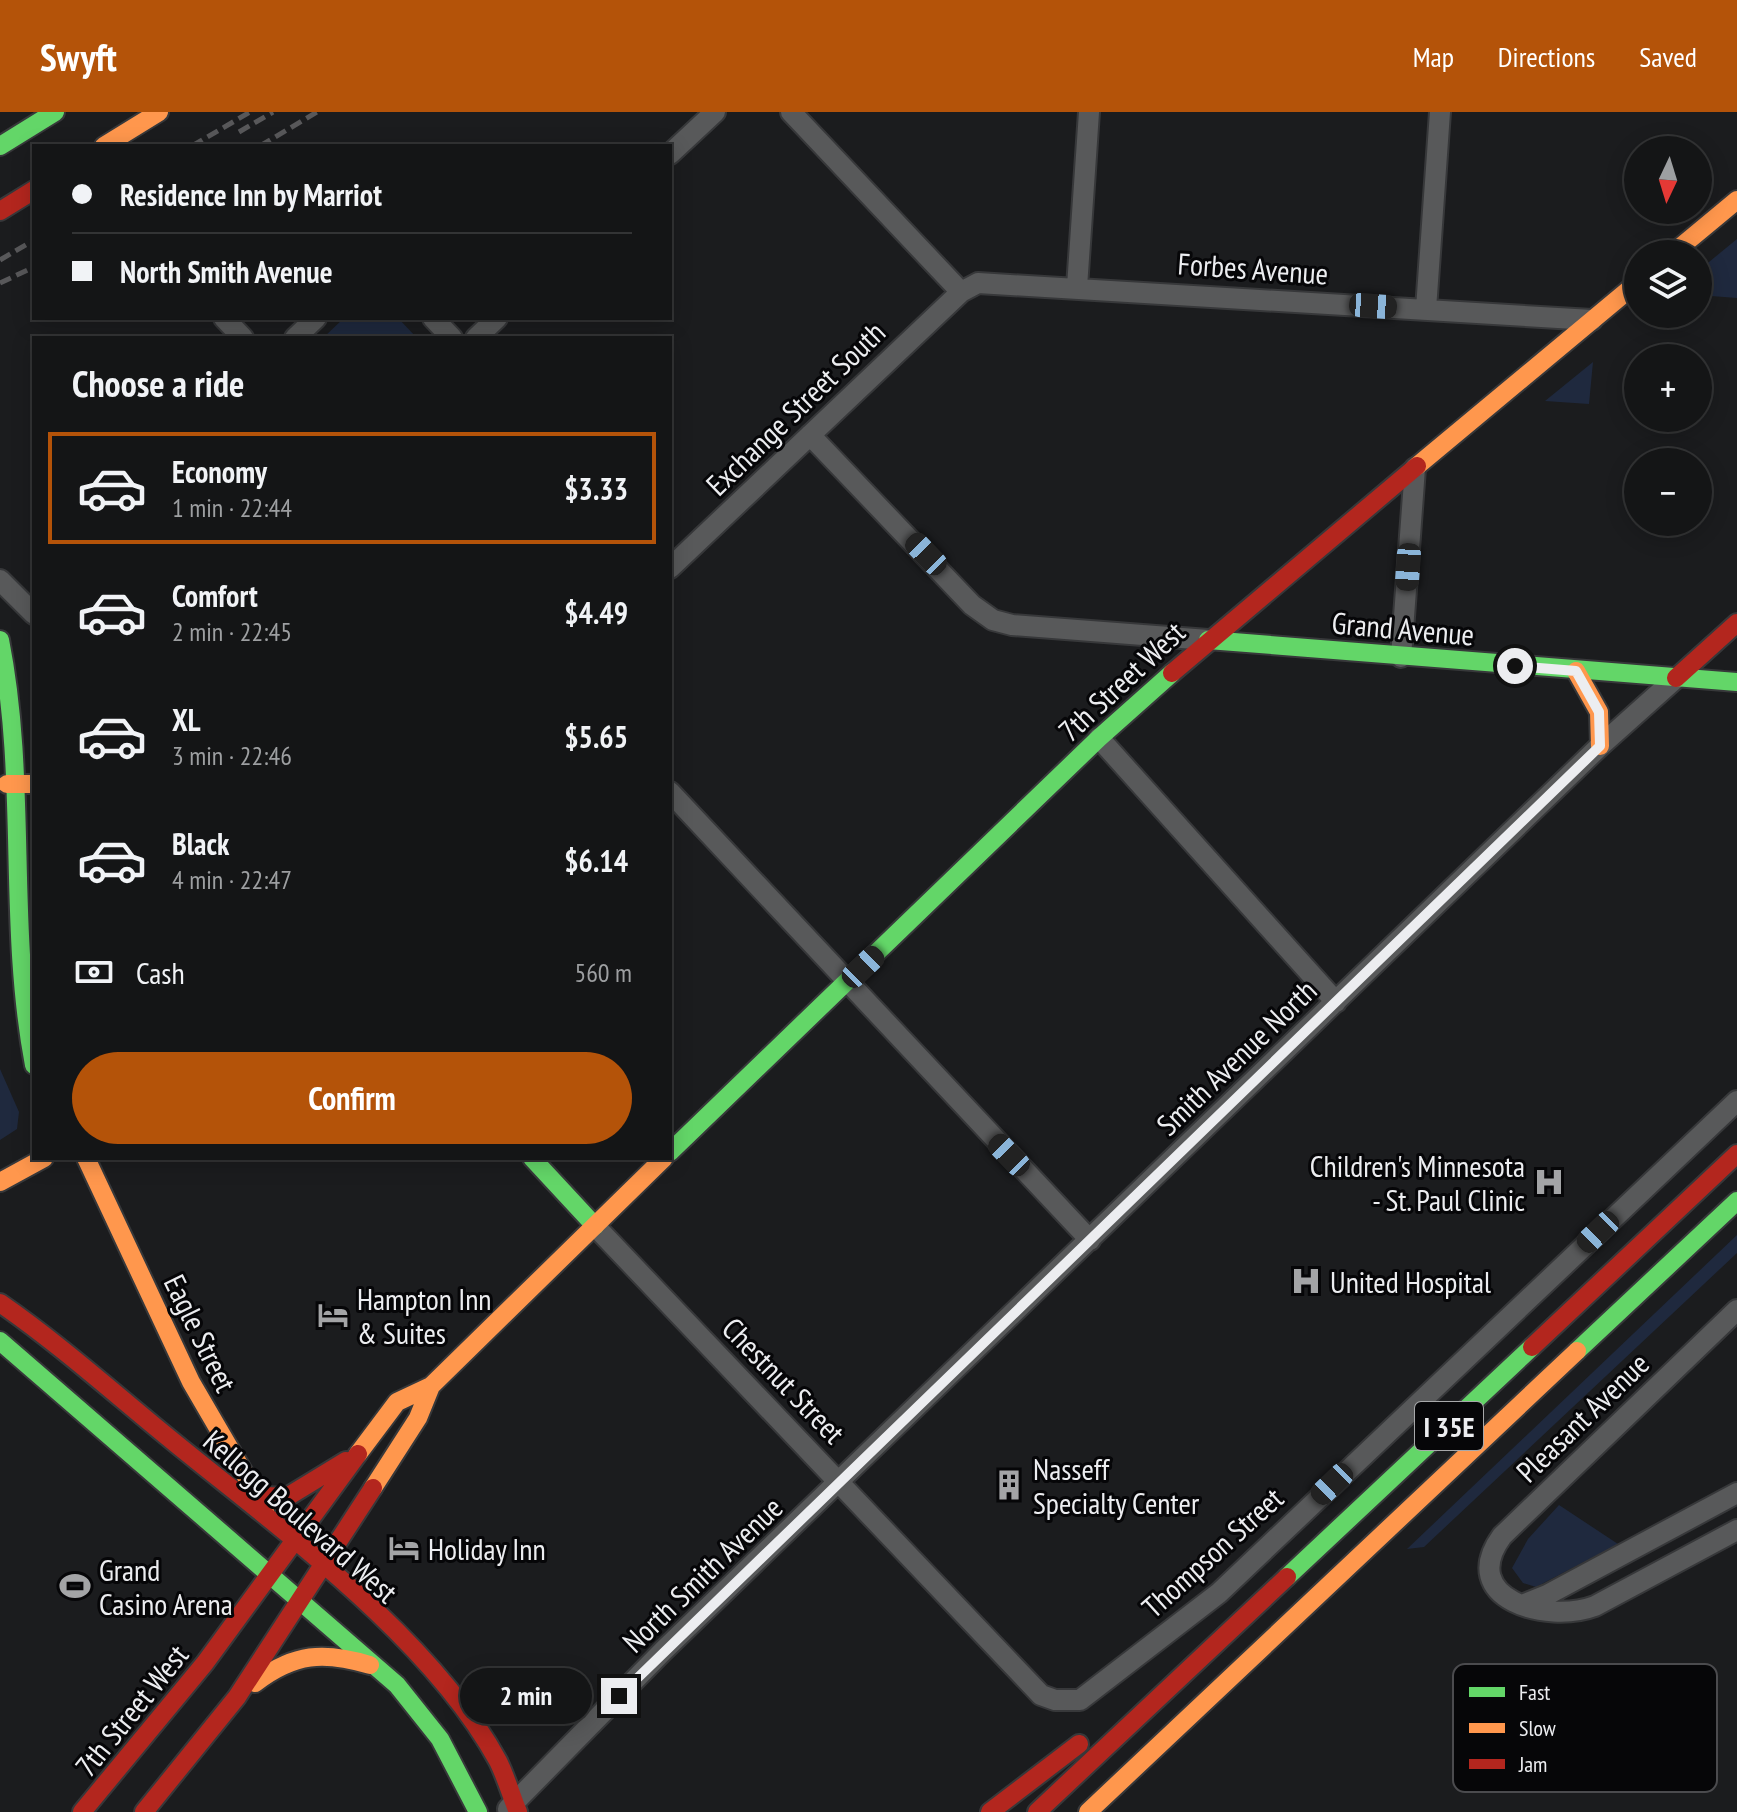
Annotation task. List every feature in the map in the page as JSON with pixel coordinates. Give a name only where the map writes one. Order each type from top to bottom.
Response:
[{"type":"main road","points":[[0,146],[55,112]]},
{"type":"main road","points":[[107,144],[159,112]]},
{"type":"main road","points":[[0,211],[32,191]]},
{"type":"main road","points":[[1689,240],[1737,200]]},
{"type":"main road","name":"7th Street West","points":[[672,1150],[1099,738],[1208,640],[1624,294]]},
{"type":"main road","points":[[1676,678],[1737,623]]},
{"type":"main road","points":[[0,640],[10,711],[4,785],[1,933],[8,987],[32,1059]]},
{"type":"main road","name":"Grand Avenue","points":[[1208,640],[1737,682]]},
{"type":"main road","points":[[1576,671],[1599,712],[1600,746]]},
{"type":"main road","points":[[4,785],[32,784]]},
{"type":"main road","name":"I 35E","points":[[1037,1812],[1737,1154]]},
{"type":"main road","points":[[0,1182],[40,1160]]},
{"type":"main road","name":"Eagle Street","points":[[87,1160],[191,1382],[276,1527]]},
{"type":"main road","name":"Chestnut Street","points":[[534,1160],[595,1226]]},
{"type":"main road","name":"7th Street West","points":[[82,1812],[153,1733],[397,1402],[431,1386],[662,1160]]},
{"type":"main road","name":"I 35E","points":[[1088,1812],[1259,1656],[1388,1528],[1737,1201]]},
{"type":"main road","name":"Kellogg Boulevard West","points":[[0,1303],[324,1567],[456,1699],[488,1745],[513,1808]]},
{"type":"main road","name":"Kellogg Boulevard West","points":[[0,1341],[379,1668],[440,1739],[478,1812]]},
{"type":"main road","name":"7th Street West","points":[[144,1812],[237,1697],[418,1418],[431,1386]]},
{"type":"main road","points":[[234,1492],[258,1497],[287,1497],[360,1452]]},
{"type":"main road","points":[[237,1697],[275,1666],[305,1654],[344,1656],[379,1668]]},
{"type":"main road","points":[[1169,1761],[1259,1656]]},
{"type":"main road","points":[[990,1812],[1101,1727],[1159,1696]]},
{"type":"street","points":[[672,152],[715,112]]},
{"type":"street","points":[[791,112],[961,292]]},
{"type":"street","points":[[1077,287],[1089,112]]},
{"type":"street","points":[[1426,309],[1440,112]]},
{"type":"street","points":[[11,113],[23,132]]},
{"type":"street","name":"Forbes Avenue","points":[[961,292],[988,281],[1592,320]]},
{"type":"street","name":"Exchange Street South","points":[[672,566],[961,292]]},
{"type":"street","points":[[226,320],[241,336]]},
{"type":"street","points":[[297,336],[314,320]]},
{"type":"street","points":[[435,320],[450,336]]},
{"type":"street","points":[[478,336],[495,320]]},
{"type":"street","points":[[810,435],[972,605],[993,620],[1012,625],[1208,640]]},
{"type":"street","points":[[1401,657],[1415,468]]},
{"type":"street","points":[[0,580],[32,612]]},
{"type":"street","name":"Smith Avenue North","points":[[841,1482],[1600,746],[1676,678]]},
{"type":"street","points":[[1099,738],[1336,1002]]},
{"type":"street","points":[[672,794],[850,980],[1090,1240]]},
{"type":"street","name":"Thompson Street","points":[[1066,1701],[1091,1694],[1219,1593],[1737,1101]]},
{"type":"street","name":"Chestnut Street","points":[[595,1226],[1041,1695],[1066,1701]]},
{"type":"street","name":"Pleasant Avenue","points":[[1522,1605],[1507,1597],[1491,1579],[1490,1557],[1502,1536],[1737,1310]]},
{"type":"street","name":"North Smith Avenue","points":[[513,1808],[663,1651],[841,1482]]},
{"type":"street","points":[[1522,1605],[1547,1595],[1737,1493]]},
{"type":"street","points":[[1522,1605],[1557,1614],[1583,1610],[1737,1530]]},
{"type":"shaded area","points":[[1737,239],[1737,298],[1712,296],[1712,260]]},
{"type":"shaded area","points":[[342,320],[400,320],[415,336],[325,336]]},
{"type":"shaded area","points":[[1593,362],[1589,404],[1545,401]]},
{"type":"shaded area","points":[[0,1069],[19,1112],[17,1129],[0,1140]]},
{"type":"shaded area","points":[[1737,1235],[1737,1253],[1424,1547],[1407,1549]]},
{"type":"shaded area","points":[[1559,1505],[1618,1544],[1536,1587],[1523,1583],[1512,1568],[1528,1539]]},
{"type":"railway","points":[[195,144],[250,112]]},
{"type":"railway","points":[[239,132],[273,112]]},
{"type":"railway","points":[[263,144],[317,112]]},
{"type":"railway","points":[[0,260],[32,241]]},
{"type":"railway","points":[[0,283],[32,268]]},
{"type":"traffic: fast","points":[[0,146],[55,112]]},
{"type":"traffic: fast","points":[[0,640],[13,746],[21,959],[32,1052]]},
{"type":"traffic: fast","points":[[1208,640],[1737,682]]},
{"type":"traffic: fast","points":[[672,1150],[1099,738],[1172,673]]},
{"type":"traffic: fast","points":[[534,1160],[595,1226]]},
{"type":"traffic: fast","points":[[1577,1351],[1737,1201]]},
{"type":"traffic: fast","points":[[0,1341],[397,1685],[440,1739],[478,1812]]},
{"type":"traffic: fast","points":[[1287,1577],[1532,1347]]},
{"type":"traffic: slow","points":[[107,144],[159,112]]},
{"type":"traffic: slow","points":[[1689,240],[1737,200]]},
{"type":"traffic: slow","points":[[1417,466],[1624,294]]},
{"type":"traffic: slow","points":[[1576,671],[1599,712],[1600,746]]},
{"type":"traffic: slow","points":[[7,784],[32,784]]},
{"type":"traffic: slow","points":[[0,1182],[40,1160]]},
{"type":"traffic: slow","points":[[87,1160],[191,1382],[265,1509]]},
{"type":"traffic: slow","points":[[358,1454],[397,1402],[431,1386],[662,1160]]},
{"type":"traffic: slow","points":[[1088,1812],[1577,1351]]},
{"type":"traffic: slow","points":[[373,1488],[418,1418],[431,1386]]},
{"type":"traffic: slow","points":[[255,1683],[296,1660],[324,1657],[370,1665]]},
{"type":"traffic: jam","points":[[0,211],[32,191]]},
{"type":"traffic: jam","points":[[1172,673],[1417,466]]},
{"type":"traffic: jam","points":[[1676,678],[1737,623]]},
{"type":"traffic: jam","points":[[1532,1347],[1737,1154]]},
{"type":"traffic: jam","points":[[0,1303],[307,1550],[395,1630],[469,1716],[498,1761],[518,1812]]},
{"type":"traffic: jam","points":[[82,1812],[205,1663],[358,1454]]},
{"type":"traffic: jam","points":[[246,1495],[287,1497],[346,1461]]},
{"type":"traffic: jam","points":[[144,1812],[237,1697],[373,1488]]},
{"type":"traffic: jam","points":[[1037,1812],[1287,1577]]},
{"type":"traffic: jam","points":[[990,1812],[1079,1744]]},
{"type":"place","name":"Children's Minnesota - St. Paul Clinic","points":[[1549,1182]]},
{"type":"place","name":"United Hospital","points":[[1306,1281]]},
{"type":"place","name":"Hampton Inn & Suites","points":[[333,1315]]},
{"type":"place","name":"Nasseff Specialty Center","points":[[1009,1485]]},
{"type":"place","name":"Holiday Inn","points":[[404,1548]]},
{"type":"place","name":"Grand Casino Arena","points":[[75,1586]]},
{"type":"route","points":[[619,1696],[1600,746],[1599,712],[1594,697],[1576,671],[1515,666]]}]
